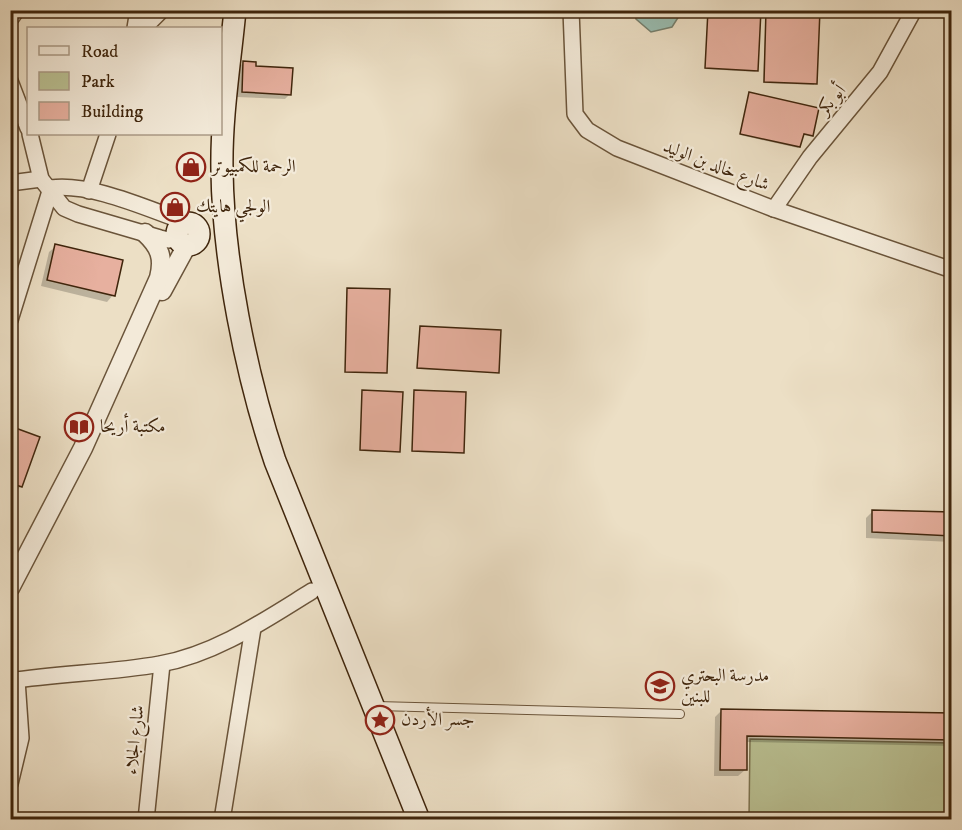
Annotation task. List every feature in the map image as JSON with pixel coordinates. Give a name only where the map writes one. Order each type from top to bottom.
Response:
[{"type":"main road","points":[[221,27],[223,10]]},
{"type":"main road","points":[[182,234],[222,166],[235,10]]},
{"type":"main road","points":[[214,135],[211,163],[182,234],[248,363],[261,418],[419,819]]},
{"type":"main road","points":[[182,234],[225,308],[253,441],[312,591],[407,819]]},
{"type":"street","points":[[10,17],[15,10]]},
{"type":"street","points":[[135,27],[138,10]]},
{"type":"street","points":[[145,27],[162,10]]},
{"type":"street","name":"شارع خالد بن الوليد","points":[[571,10],[575,114],[587,130],[617,148],[774,209],[951,270]]},
{"type":"street","name":"أبو بكر","points":[[774,209],[810,157],[880,72],[914,10]]},
{"type":"street","points":[[10,81],[27,118]]},
{"type":"street","points":[[30,135],[46,183],[64,208],[182,234]]},
{"type":"street","points":[[89,191],[108,135]]},
{"type":"street","points":[[10,183],[46,183],[89,191],[182,234]]},
{"type":"street","points":[[10,320],[46,183]]},
{"type":"street","points":[[144,317],[160,296],[182,234]]},
{"type":"street","points":[[10,588],[83,448],[144,317],[161,270],[182,234]]},
{"type":"street","points":[[10,784],[21,738],[14,681],[162,664],[219,644],[253,628],[312,591]]},
{"type":"street","points":[[222,819],[253,628]]},
{"type":"street","name":"شارع الجلاء","points":[[146,819],[162,664]]},
{"type":"lane","points":[[373,706],[680,714]]},
{"type":"green space","points":[[750,739],[951,743],[951,819],[749,819]]},
{"type":"water","points":[[634,11],[681,11],[681,13],[672,27],[651,32],[636,19]]},
{"type":"building","points":[[708,10],[761,10],[758,71],[705,68]]},
{"type":"building","points":[[766,10],[820,10],[817,84],[764,82]]},
{"type":"building","points":[[243,61],[256,62],[256,66],[293,68],[291,95],[242,92]]},
{"type":"building","points":[[749,92],[819,108],[813,136],[804,134],[800,147],[740,134]]},
{"type":"building","points":[[55,244],[123,260],[115,296],[47,280]]},
{"type":"building","points":[[347,288],[390,289],[387,373],[345,372]]},
{"type":"building","points":[[420,326],[501,330],[499,373],[417,368]]},
{"type":"building","points":[[362,390],[403,392],[400,452],[360,450]]},
{"type":"building","points":[[414,390],[466,392],[464,453],[412,451]]},
{"type":"building","points":[[10,426],[40,437],[22,487],[10,483]]},
{"type":"building","points":[[872,510],[952,512],[952,536],[872,532]]},
{"type":"building","points":[[721,709],[952,713],[952,740],[747,736],[747,770],[720,770]]},
{"type":"place","name":"الرحمة للكمبيوتر","points":[[191,167]]},
{"type":"place","name":"الولجي هايتك","points":[[175,207]]},
{"type":"place","name":"مكتبة أريحا","points":[[79,427]]},
{"type":"place","name":"مدرسة البحتري للبنين","points":[[660,686]]},
{"type":"place","name":"جسر الأردن","points":[[380,720]]}]
